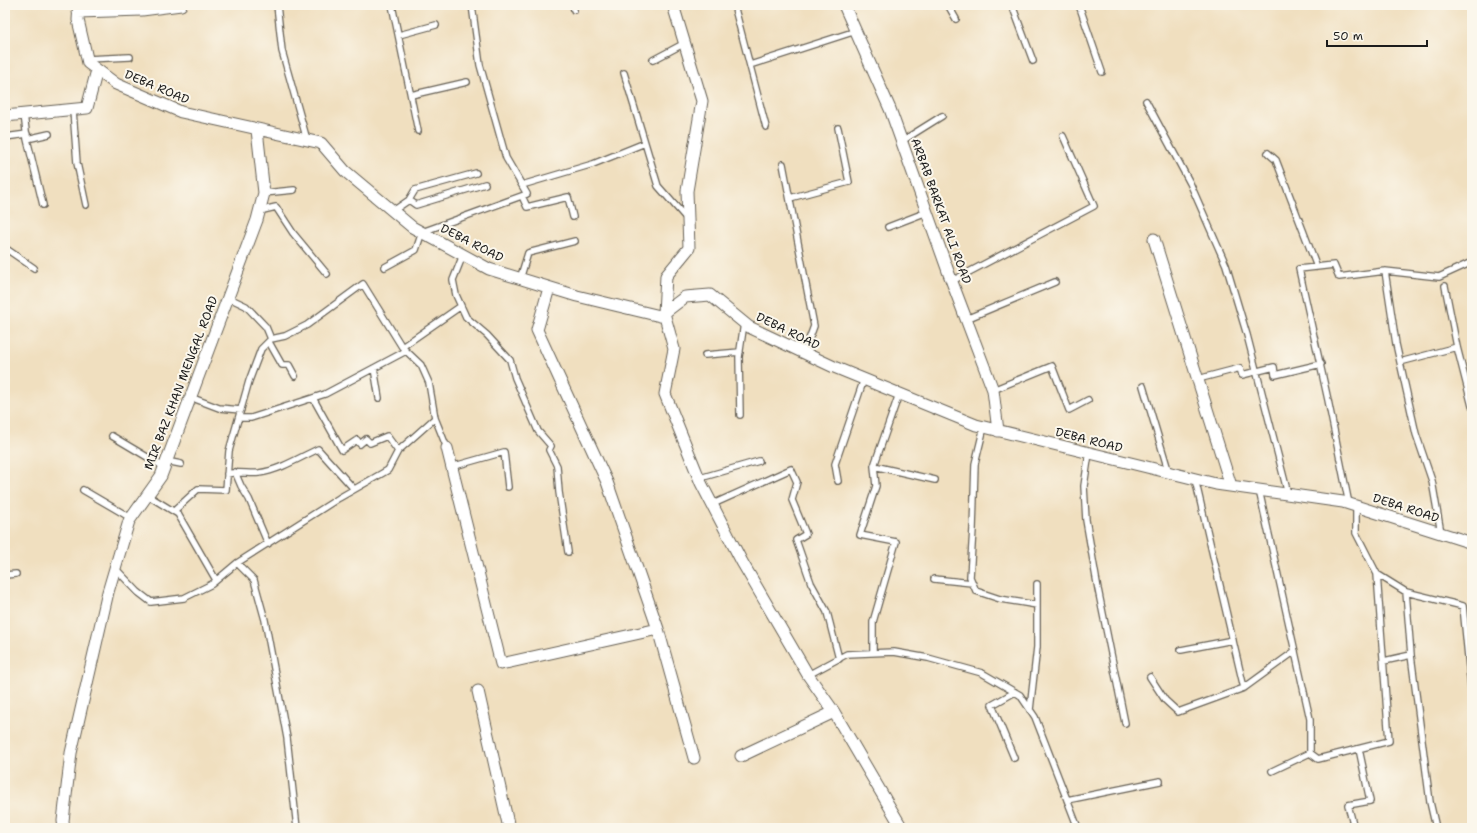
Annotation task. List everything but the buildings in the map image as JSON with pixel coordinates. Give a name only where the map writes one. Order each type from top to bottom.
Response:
[{"type":"street","points":[[78,8],[142,10],[181,5]]},
{"type":"street","points":[[673,5],[702,101],[687,191],[689,248],[666,276],[664,313],[674,349],[665,394],[700,478],[742,562],[808,675],[834,712],[902,828]]},
{"type":"street","name":"ARBAB BARKAT ALI ROAD","points":[[844,5],[890,109],[993,390],[998,431]]},
{"type":"street","name":"DEBA ROAD","points":[[78,8],[78,20],[88,63],[116,84],[181,112],[256,130],[321,143],[345,171],[412,227],[489,269],[577,296],[660,316],[685,297],[710,294],[749,327],[834,367],[976,425],[1195,479],[1352,505],[1472,543]]},
{"type":"street","points":[[5,116],[87,108],[97,70]]},
{"type":"street","name":"MIR BAZ KHAN MENGAL ROAD","points":[[64,828],[63,821],[71,753],[108,592],[129,521],[161,476],[228,297],[264,193],[256,130]]},
{"type":"street","points":[[1154,239],[1231,486]]},
{"type":"street","points":[[549,288],[537,330],[607,482],[658,629],[694,758]]},
{"type":"street","points":[[447,448],[501,664],[658,629]]},
{"type":"street","points":[[478,691],[509,828]]},
{"type":"street","points":[[740,756],[834,712]]},
{"type":"lane","points":[[277,5],[282,51],[307,140]]},
{"type":"lane","points":[[392,5],[418,131]]},
{"type":"lane","points":[[385,267],[416,250],[422,232],[528,194],[506,158],[480,65],[472,5]]},
{"type":"lane","points":[[734,5],[766,127]]},
{"type":"lane","points":[[948,5],[956,19]]},
{"type":"lane","points":[[1012,5],[1032,61]]},
{"type":"lane","points":[[1079,5],[1102,72]]},
{"type":"lane","points":[[398,35],[436,25]]},
{"type":"lane","points":[[750,65],[856,31]]},
{"type":"lane","points":[[653,60],[684,43]]},
{"type":"lane","points":[[87,59],[130,57]]},
{"type":"lane","points":[[624,73],[658,186],[688,221]]},
{"type":"lane","points":[[411,95],[467,82]]},
{"type":"lane","points":[[1146,101],[1190,183],[1226,265],[1247,335],[1288,494]]},
{"type":"lane","points":[[73,110],[77,163],[86,205]]},
{"type":"lane","points":[[24,114],[27,137],[43,205]]},
{"type":"lane","points":[[902,141],[942,116]]},
{"type":"lane","points":[[790,198],[849,182],[838,128]]},
{"type":"lane","points":[[5,137],[27,137],[49,134]]},
{"type":"lane","points":[[952,281],[1094,206],[1063,136]]},
{"type":"lane","points":[[522,185],[593,164],[645,143]]},
{"type":"lane","points":[[1268,153],[1276,160],[1317,267]]},
{"type":"lane","points":[[783,164],[814,326],[804,353]]},
{"type":"lane","points":[[393,211],[409,200],[415,190],[476,173]]},
{"type":"lane","points":[[409,200],[416,205],[484,184]]},
{"type":"lane","points":[[264,193],[294,190]]},
{"type":"lane","points":[[522,196],[527,207],[568,197],[573,217]]},
{"type":"lane","points":[[259,210],[276,207],[292,233],[327,274]]},
{"type":"lane","points":[[888,227],[927,212]]},
{"type":"lane","points":[[520,279],[528,253],[575,241]]},
{"type":"lane","points":[[5,248],[34,268]]},
{"type":"lane","points":[[463,255],[453,280],[456,295],[466,316],[487,335],[510,360],[515,378],[538,431],[551,446],[549,450],[557,466],[559,492],[568,552]]},
{"type":"lane","points":[[1310,753],[1318,759],[1389,741],[1377,574],[1356,533],[1352,505],[1299,269],[1334,265],[1339,277],[1385,272],[1438,277],[1472,262]]},
{"type":"lane","points":[[1385,272],[1396,344],[1416,434],[1432,481],[1441,533]]},
{"type":"lane","points":[[966,319],[1056,282]]},
{"type":"lane","points":[[174,511],[198,489],[226,490],[229,451],[249,381],[261,349],[270,340],[285,336],[307,325],[363,284],[404,349],[421,366],[429,383],[435,418],[447,448]]},
{"type":"lane","points":[[1445,286],[1457,347],[1472,406]]},
{"type":"lane","points":[[228,297],[246,306],[266,327],[270,340],[282,365],[289,365],[295,376]]},
{"type":"lane","points":[[239,418],[251,418],[324,394],[374,368],[404,349],[461,306]]},
{"type":"lane","points":[[740,414],[740,352],[744,322]]},
{"type":"lane","points":[[1400,362],[1457,347]]},
{"type":"lane","points":[[705,355],[740,352]]},
{"type":"lane","points":[[1198,379],[1240,368],[1242,375],[1274,367],[1275,375],[1321,364]]},
{"type":"lane","points":[[993,390],[1052,366],[1069,410],[1088,400]]},
{"type":"lane","points":[[374,368],[379,398]]},
{"type":"lane","points":[[838,481],[835,464],[864,379]]},
{"type":"lane","points":[[1143,386],[1169,472]]},
{"type":"lane","points":[[873,653],[873,622],[896,542],[860,535],[876,486],[874,466],[899,394]]},
{"type":"lane","points":[[190,396],[219,408],[241,410]]},
{"type":"lane","points":[[313,398],[342,450],[357,440],[360,444],[366,439],[370,443],[387,436],[398,451]]},
{"type":"lane","points":[[115,568],[138,592],[151,602],[184,598],[212,584],[238,563],[354,489],[388,470],[398,451],[435,418]]},
{"type":"lane","points":[[984,427],[975,464],[970,577],[976,591],[1000,599],[1038,605]]},
{"type":"lane","points":[[112,436],[165,464],[181,464]]},
{"type":"lane","points":[[227,474],[235,472],[258,473],[277,468],[318,449],[354,489]]},
{"type":"lane","points":[[452,467],[504,452],[508,487]]},
{"type":"lane","points":[[1089,453],[1084,486],[1086,520],[1098,589],[1126,723]]},
{"type":"lane","points":[[700,478],[759,461]]},
{"type":"lane","points":[[874,466],[935,480]]},
{"type":"lane","points":[[712,504],[791,469],[797,482],[792,500],[806,534],[796,540],[811,583],[827,612],[839,659]]},
{"type":"lane","points":[[235,472],[249,499],[268,544]]},
{"type":"lane","points":[[1195,479],[1244,688]]},
{"type":"lane","points":[[83,490],[131,518]]},
{"type":"lane","points":[[1259,490],[1310,719],[1310,753]]},
{"type":"lane","points":[[147,495],[178,514],[216,580]]},
{"type":"lane","points":[[238,563],[254,580],[265,620],[287,738],[297,828]]},
{"type":"lane","points":[[5,575],[16,574]]},
{"type":"lane","points":[[1377,574],[1406,592],[1463,606],[1472,698]]},
{"type":"lane","points":[[934,580],[972,583]]},
{"type":"lane","points":[[1030,710],[1037,647],[1038,605],[1036,584]]},
{"type":"lane","points":[[1406,592],[1411,655],[1430,802],[1436,828]]},
{"type":"lane","points":[[1180,650],[1233,640]]},
{"type":"lane","points":[[1150,677],[1165,700],[1178,712],[1244,688],[1295,651]]},
{"type":"lane","points":[[808,675],[847,654],[894,652],[928,658],[982,673],[1020,695],[1035,717],[1078,828]]},
{"type":"lane","points":[[1384,661],[1411,655]]},
{"type":"lane","points":[[1014,758],[992,705],[1015,692]]},
{"type":"lane","points":[[1354,828],[1348,805],[1370,801],[1359,749]]},
{"type":"lane","points":[[1272,771],[1310,753]]},
{"type":"lane","points":[[1067,800],[1160,781]]}]
